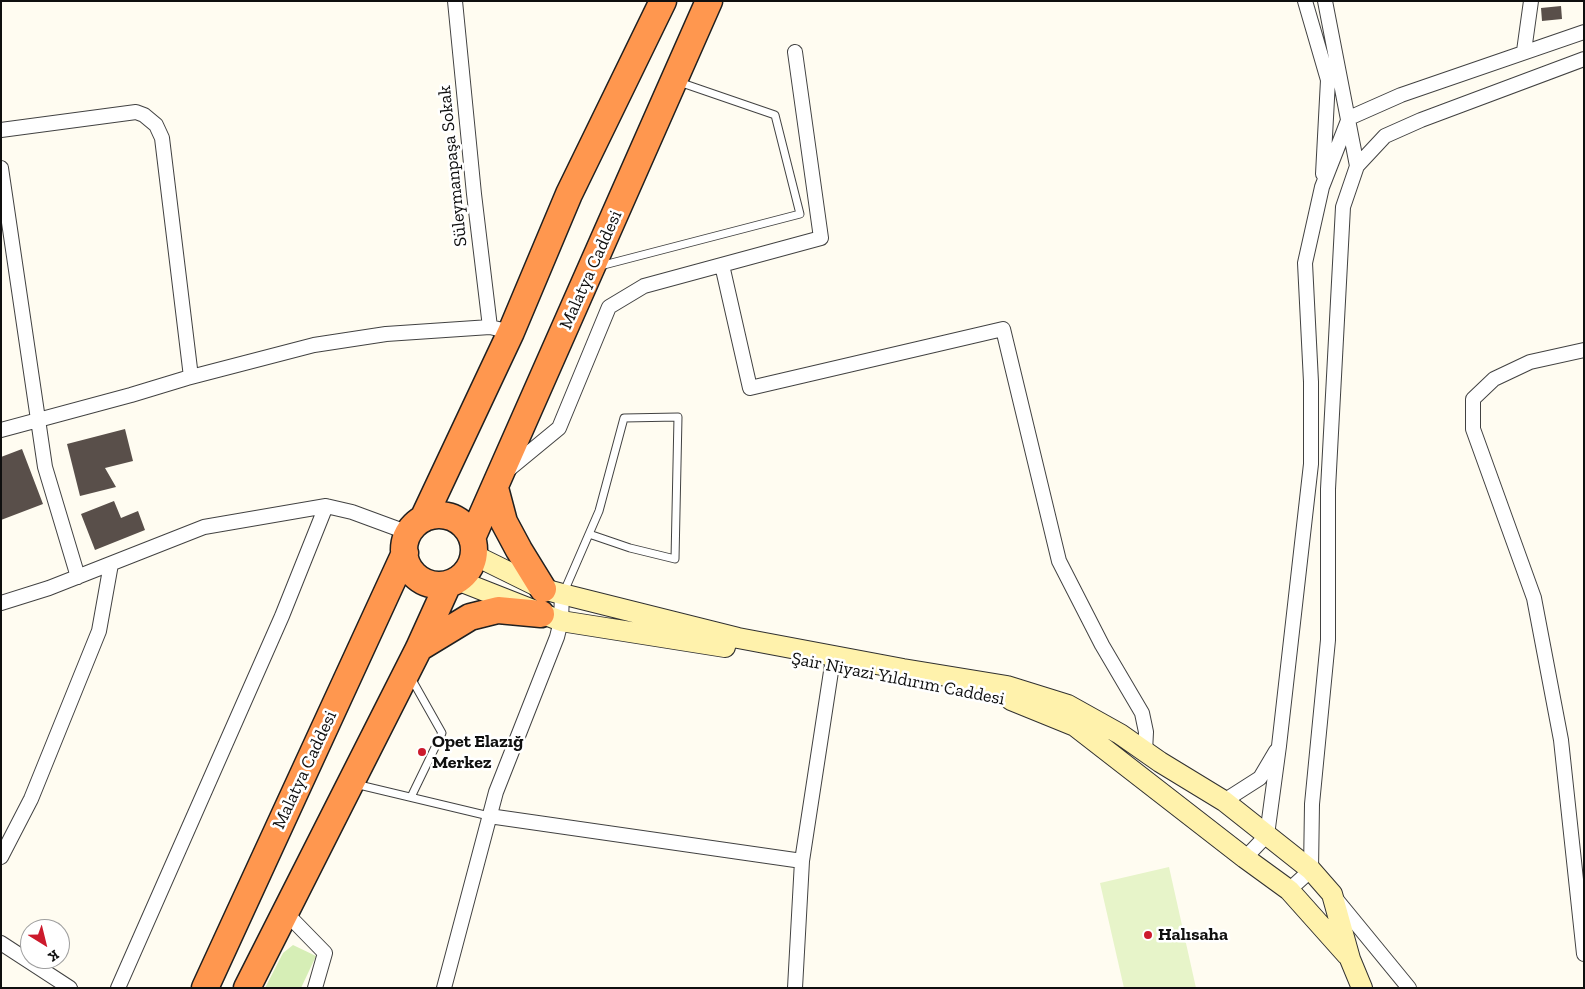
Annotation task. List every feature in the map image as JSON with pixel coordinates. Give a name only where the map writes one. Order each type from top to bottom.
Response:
[{"type":"highway","name":"Malatya Caddesi","points":[[206,988],[412,535],[500,330],[663,1]]},
{"type":"highway","name":"Malatya Caddesi","points":[[473,546],[498,481],[709,1]]},
{"type":"highway","points":[[413,659],[470,617],[498,610],[552,605],[518,550],[504,522],[498,481]]},
{"type":"highway","points":[[247,988],[452,582],[468,569],[473,546],[466,527],[457,520],[446,516],[434,515],[412,535],[407,562],[419,578],[428,583],[452,582]]},
{"type":"street","name":"Süleymanpaşa Sokak","points":[[455,1],[474,194],[500,330]]},
{"type":"street","points":[[1305,1],[1328,80],[1322,187]]},
{"type":"street","points":[[1325,1],[1357,166]]},
{"type":"street","points":[[1524,51],[1531,1]]},
{"type":"street","points":[[1245,858],[1267,835],[1311,464],[1305,263],[1322,187],[1348,118],[1401,95],[1524,51],[1584,32]]},
{"type":"street","points":[[498,481],[559,428],[609,307],[644,286],[821,238],[795,52]]},
{"type":"street","points":[[1290,890],[1311,870],[1312,804],[1328,640],[1328,489],[1342,207],[1357,166],[1385,136],[1421,120],[1584,59]]},
{"type":"street","points":[[1,130],[136,112],[144,115],[156,125],[162,138],[191,377]]},
{"type":"street","points":[[1,168],[45,467],[78,577]]},
{"type":"street","points":[[722,265],[750,388],[1003,329],[1059,561],[1102,645],[1142,713],[1146,732],[1145,752]]},
{"type":"street","points":[[1,430],[314,345],[386,334],[500,330]]},
{"type":"street","points":[[1584,350],[1530,362],[1494,380],[1473,399],[1473,429],[1534,598],[1561,740],[1584,954]]},
{"type":"street","points":[[118,988],[282,616],[326,506]]},
{"type":"street","points":[[1,603],[78,577],[204,526],[326,506],[352,512],[412,535]]},
{"type":"street","points":[[473,546],[552,605],[1007,686],[1068,705],[1120,734],[1145,752],[1224,801],[1311,870],[1409,988]]},
{"type":"street","points":[[1,857],[31,799],[99,631],[112,564]]},
{"type":"street","name":"Şair Niyazi Yıldırım Caddesi","points":[[452,582],[832,665],[994,693],[1075,726],[1245,858],[1290,890],[1350,959]]},
{"type":"street","points":[[444,988],[496,792],[557,636],[552,605]]},
{"type":"street","points":[[795,988],[802,861],[832,665]]},
{"type":"street","points":[[1224,801],[1260,778],[1279,746]]},
{"type":"street","points":[[489,816],[802,861]]},
{"type":"street","points":[[1332,894],[1350,959],[1362,988]]},
{"type":"street","points":[[285,912],[326,953],[315,988]]},
{"type":"street","points":[[1,943],[70,988]]},
{"type":"lane","points":[[592,268],[800,214],[775,115],[674,80]]},
{"type":"lane","points":[[552,605],[599,511],[624,418],[678,417],[675,559],[630,548],[589,534]]},
{"type":"lane","points":[[410,797],[442,733],[413,659]]},
{"type":"lane","points":[[350,783],[489,816]]},
{"type":"green space","name":"Halısaha","points":[[1169,867],[1196,988],[1124,988],[1100,883]]},
{"type":"green space","points":[[293,945],[316,956],[301,988],[265,988],[283,953]]},
{"type":"building","points":[[1561,6],[1562,19],[1542,21],[1541,8]]},
{"type":"building","points":[[125,429],[133,461],[105,468],[116,487],[80,496],[67,444]]},
{"type":"building","points":[[22,449],[43,504],[1,520],[1,457]]},
{"type":"building","points":[[114,501],[121,518],[138,511],[145,530],[95,550],[81,514]]},
{"type":"place","name":"Opet Elazığ Merkez","points":[[422,752]]},
{"type":"place","name":"Halısaha","points":[[1148,935]]}]
